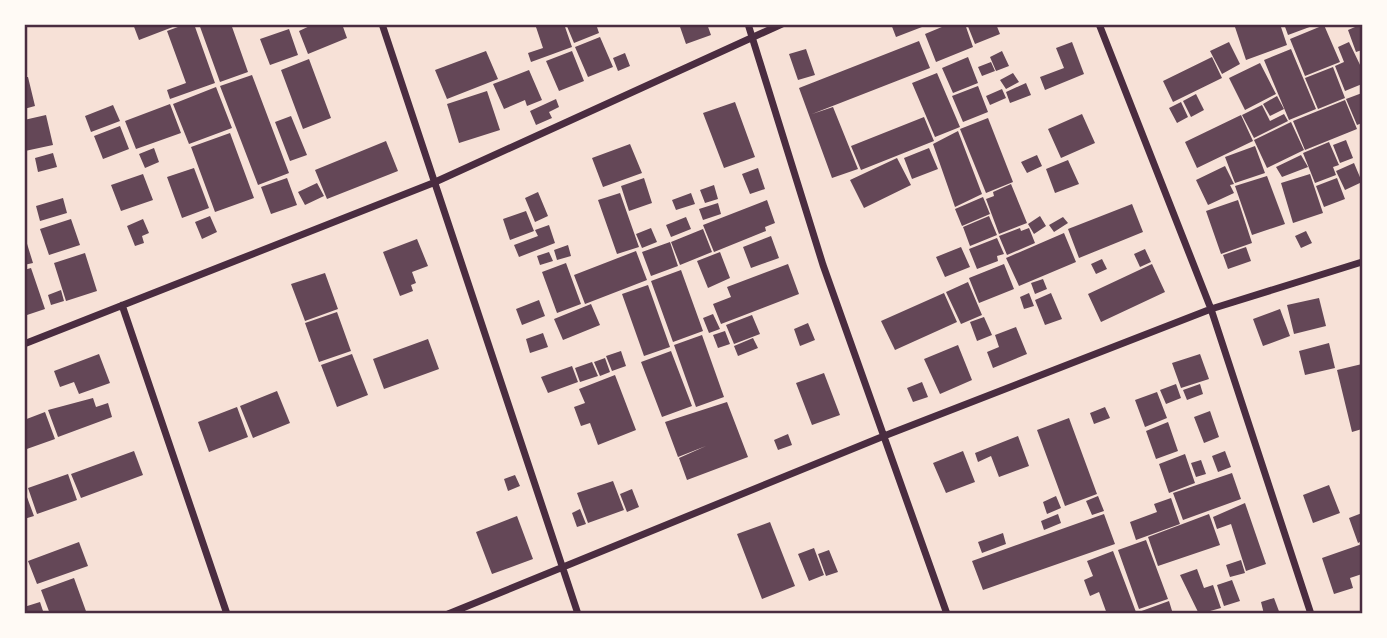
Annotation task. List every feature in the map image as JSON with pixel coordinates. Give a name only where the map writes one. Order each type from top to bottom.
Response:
[{"type":"street","points":[[382,24],[578,614]]},
{"type":"street","points":[[748,24],[823,265],[947,614]]},
{"type":"street","points":[[24,344],[433,183],[782,24]]},
{"type":"street","points":[[1099,24],[1211,309],[1311,614]]},
{"type":"street","points":[[448,614],[884,436],[1211,309],[1363,262]]},
{"type":"street","points":[[122,305],[227,614]]},
{"type":"building","points":[[133,24],[178,24],[178,25],[139,40]]},
{"type":"building","points":[[194,24],[215,83],[170,99],[167,90],[186,83],[167,31]]},
{"type":"building","points":[[199,24],[231,24],[248,72],[220,82]]},
{"type":"building","points":[[314,24],[342,24],[347,38],[308,54],[299,31]]},
{"type":"building","points":[[535,24],[564,24],[572,47],[531,62],[528,53],[543,48]]},
{"type":"building","points":[[566,24],[596,24],[599,33],[574,43]]},
{"type":"building","points":[[679,24],[707,24],[711,35],[686,44]]},
{"type":"building","points":[[891,24],[921,24],[922,27],[896,37]]},
{"type":"building","points":[[949,24],[965,24],[973,47],[936,62],[925,34]]},
{"type":"building","points":[[967,24],[996,24],[1000,34],[975,44]]},
{"type":"building","points":[[1234,24],[1280,24],[1287,45],[1246,60]]},
{"type":"building","points":[[1284,24],[1315,24],[1315,25],[1288,35]]},
{"type":"building","points":[[1362,24],[1362,50],[1356,52],[1348,30]]},
{"type":"building","points":[[1324,25],[1340,62],[1305,76],[1290,39]]},
{"type":"building","points":[[289,29],[298,55],[270,65],[260,39]]},
{"type":"building","points":[[600,37],[613,67],[588,77],[575,47]]},
{"type":"building","points":[[919,41],[930,68],[812,114],[833,107],[858,169],[832,178],[799,88]]},
{"type":"building","points":[[1072,42],[1084,74],[1045,90],[1040,77],[1064,68],[1056,48]]},
{"type":"building","points":[[1229,42],[1240,64],[1222,74],[1210,51]]},
{"type":"building","points":[[1349,42],[1362,69],[1362,84],[1345,91],[1335,66],[1344,62],[1338,47]]},
{"type":"building","points":[[806,49],[815,75],[798,80],[789,54]]},
{"type":"building","points":[[1291,49],[1316,109],[1289,120],[1264,60]]},
{"type":"building","points":[[486,51],[498,79],[447,99],[435,70]]},
{"type":"building","points":[[572,51],[584,81],[559,91],[546,61]]},
{"type":"building","points":[[1002,51],[1009,66],[996,71],[990,57]]},
{"type":"building","points":[[625,53],[630,66],[618,71],[613,58]]},
{"type":"building","points":[[968,57],[978,83],[953,93],[942,68]]},
{"type":"building","points":[[1212,57],[1222,78],[1173,102],[1163,81]]},
{"type":"building","points":[[309,59],[331,118],[303,129],[281,70]]},
{"type":"building","points":[[991,62],[995,71],[982,76],[978,67]]},
{"type":"building","points":[[1260,63],[1276,94],[1245,110],[1229,78]]},
{"type":"building","points":[[1333,67],[1345,98],[1318,109],[1305,78]]},
{"type":"building","points":[[529,70],[542,100],[527,106],[525,100],[504,109],[493,84]]},
{"type":"building","points":[[937,73],[960,127],[935,137],[912,83]]},
{"type":"building","points":[[1013,73],[1019,82],[1006,89],[1000,80]]},
{"type":"building","points":[[252,75],[289,173],[258,185],[220,86]]},
{"type":"building","points":[[24,77],[28,77],[35,106],[24,109]]},
{"type":"building","points":[[1026,83],[1031,95],[1010,103],[1006,92]]},
{"type":"building","points":[[978,86],[988,112],[963,122],[952,96]]},
{"type":"building","points":[[216,87],[232,128],[189,144],[173,104]]},
{"type":"building","points":[[1002,89],[1006,98],[990,105],[986,96]]},
{"type":"building","points":[[487,91],[500,130],[459,143],[447,104]]},
{"type":"building","points":[[1362,93],[1362,123],[1357,125],[1346,99]]},
{"type":"building","points":[[1196,94],[1204,110],[1191,117],[1183,101]]},
{"type":"building","points":[[1277,96],[1284,109],[1270,116],[1263,104]]},
{"type":"building","points":[[556,99],[559,107],[549,112],[552,118],[536,125],[530,111]]},
{"type":"building","points":[[1345,100],[1357,129],[1305,150],[1293,121]]},
{"type":"building","points":[[735,102],[755,157],[724,168],[703,113]]},
{"type":"building","points":[[1181,102],[1188,117],[1177,123],[1169,108]]},
{"type":"building","points":[[170,104],[181,133],[136,149],[125,121]]},
{"type":"building","points":[[113,105],[120,121],[91,132],[85,116]]},
{"type":"building","points":[[1262,105],[1270,121],[1284,114],[1288,121],[1254,138],[1242,115]]},
{"type":"building","points":[[1082,114],[1095,143],[1061,158],[1048,129]]},
{"type":"building","points":[[46,115],[53,145],[25,151],[24,120]]},
{"type":"building","points":[[1241,115],[1253,141],[1197,168],[1185,142]]},
{"type":"building","points":[[291,116],[307,155],[290,161],[275,122]]},
{"type":"building","points":[[924,117],[934,141],[861,170],[851,146]]},
{"type":"building","points":[[988,118],[1013,182],[986,193],[960,129]]},
{"type":"building","points":[[1291,122],[1304,150],[1267,168],[1254,140]]},
{"type":"building","points":[[120,126],[129,149],[103,159],[94,136]]},
{"type":"building","points":[[958,131],[982,194],[955,207],[933,144]]},
{"type":"building","points":[[230,133],[254,198],[215,212],[191,147]]},
{"type":"building","points":[[1346,140],[1353,158],[1340,163],[1333,145]]},
{"type":"building","points":[[386,141],[398,171],[327,199],[315,170]]},
{"type":"building","points":[[1329,142],[1339,165],[1333,167],[1336,175],[1315,183],[1303,153]]},
{"type":"building","points":[[630,144],[642,173],[603,187],[592,158]]},
{"type":"building","points":[[1255,146],[1265,173],[1235,183],[1225,157]]},
{"type":"building","points":[[154,148],[159,162],[145,168],[139,154]]},
{"type":"building","points":[[929,148],[938,169],[912,179],[904,158]]},
{"type":"building","points":[[53,153],[57,167],[38,172],[35,158]]},
{"type":"building","points":[[1037,155],[1042,166],[1027,173],[1021,162]]},
{"type":"building","points":[[1301,155],[1308,167],[1282,177],[1276,167]]},
{"type":"building","points":[[897,158],[911,185],[864,208],[850,180]]},
{"type":"building","points":[[1068,160],[1079,184],[1055,193],[1046,169]]},
{"type":"building","points":[[1354,163],[1362,182],[1345,190],[1336,171]]},
{"type":"building","points":[[1225,166],[1234,184],[1230,185],[1234,193],[1208,205],[1196,180]]},
{"type":"building","points":[[194,168],[209,208],[182,218],[167,177]]},
{"type":"building","points":[[758,168],[765,189],[750,194],[742,174]]},
{"type":"building","points":[[143,174],[153,200],[121,211],[111,185]]},
{"type":"building","points":[[1310,174],[1323,213],[1293,223],[1281,183]]},
{"type":"building","points":[[1267,176],[1285,224],[1252,235],[1235,186]]},
{"type":"building","points":[[287,178],[297,205],[271,214],[261,187]]},
{"type":"building","points":[[644,178],[652,203],[629,211],[621,186]]},
{"type":"building","points":[[1337,178],[1345,199],[1324,207],[1316,186]]},
{"type":"building","points":[[317,183],[324,196],[305,205],[298,192]]},
{"type":"building","points":[[1011,184],[1027,223],[999,234],[986,199],[994,196],[993,192]]},
{"type":"building","points":[[714,185],[718,199],[705,203],[700,190]]},
{"type":"building","points":[[538,192],[548,216],[535,222],[525,198]]},
{"type":"building","points":[[620,193],[639,247],[617,254],[598,200]]},
{"type":"building","points":[[691,193],[695,204],[676,210],[672,200]]},
{"type":"building","points":[[983,197],[990,214],[962,226],[955,209]]},
{"type":"building","points":[[63,198],[67,213],[40,221],[36,206]]},
{"type":"building","points":[[767,200],[775,223],[765,227],[766,231],[714,252],[703,225]]},
{"type":"building","points":[[1238,200],[1252,243],[1221,254],[1206,211]]},
{"type":"building","points":[[718,203],[721,214],[703,220],[699,209]]},
{"type":"building","points":[[1132,204],[1143,232],[1079,258],[1068,229]]},
{"type":"building","points":[[526,211],[534,231],[510,240],[503,219]]},
{"type":"building","points":[[210,216],[217,232],[202,239],[195,222]]},
{"type":"building","points":[[989,216],[997,235],[970,246],[963,227]]},
{"type":"building","points":[[1040,216],[1046,226],[1034,234],[1028,224]]},
{"type":"building","points":[[686,217],[691,229],[671,237],[666,225]]},
{"type":"building","points":[[1063,217],[1068,223],[1054,232],[1049,225]]},
{"type":"building","points":[[71,219],[80,245],[49,255],[40,229]]},
{"type":"building","points":[[143,219],[149,233],[142,236],[144,243],[135,246],[127,226]]},
{"type":"building","points":[[549,225],[555,243],[519,257],[514,245],[538,236],[535,230]]},
{"type":"building","points":[[651,228],[657,242],[642,248],[636,234]]},
{"type":"building","points":[[1020,228],[1021,231],[1029,228],[1035,243],[1007,255],[999,236]]},
{"type":"building","points":[[703,229],[712,252],[680,265],[671,242]]},
{"type":"building","points":[[1306,231],[1312,243],[1301,248],[1295,236]]},
{"type":"building","points":[[1064,233],[1076,262],[1019,286],[1006,258]]},
{"type":"building","points":[[24,234],[33,263],[24,265]]},
{"type":"building","points":[[771,236],[779,258],[751,268],[743,247]]},
{"type":"building","points":[[997,238],[1004,254],[997,256],[998,261],[977,269],[969,249]]},
{"type":"building","points":[[417,239],[428,266],[412,272],[416,283],[411,285],[413,291],[400,296],[383,252]]},
{"type":"building","points":[[670,242],[678,266],[651,276],[642,252]]},
{"type":"building","points":[[568,245],[571,256],[557,260],[554,250]]},
{"type":"building","points":[[961,247],[970,267],[945,277],[936,257]]},
{"type":"building","points":[[1246,247],[1251,261],[1228,269],[1223,255]]},
{"type":"building","points":[[1145,249],[1151,262],[1140,267],[1134,254]]},
{"type":"building","points":[[636,251],[647,280],[585,304],[574,275]]},
{"type":"building","points":[[549,252],[553,261],[540,265],[537,256]]},
{"type":"building","points":[[720,252],[730,278],[708,288],[697,261]]},
{"type":"building","points":[[85,253],[97,291],[66,301],[54,263]]},
{"type":"building","points":[[1102,259],[1107,269],[1096,274],[1091,264]]},
{"type":"building","points":[[566,263],[581,304],[557,313],[542,272]]},
{"type":"building","points":[[788,264],[799,294],[721,324],[713,304],[731,297],[727,287]]},
{"type":"building","points":[[1004,264],[1014,289],[979,303],[969,278]]},
{"type":"building","points":[[1152,264],[1165,292],[1101,322],[1088,294]]},
{"type":"building","points":[[31,268],[45,309],[24,316],[24,270]]},
{"type":"building","points":[[681,270],[703,331],[673,342],[651,281]]},
{"type":"building","points":[[325,273],[338,309],[305,321],[291,284]]},
{"type":"building","points":[[1043,279],[1047,289],[1035,294],[1031,283]]},
{"type":"building","points":[[968,282],[982,315],[961,324],[946,292]]},
{"type":"building","points":[[648,285],[670,347],[644,356],[622,294]]},
{"type":"building","points":[[61,290],[64,301],[51,305],[48,295]]},
{"type":"building","points":[[944,293],[957,322],[895,350],[881,321]]},
{"type":"building","points":[[1029,293],[1034,306],[1024,309],[1020,297]]},
{"type":"building","points":[[1051,293],[1062,319],[1045,325],[1035,300]]},
{"type":"building","points":[[1319,298],[1326,326],[1294,334],[1287,305]]},
{"type":"building","points":[[539,300],[545,316],[522,325],[516,309]]},
{"type":"building","points":[[591,304],[600,325],[563,340],[554,319]]},
{"type":"building","points":[[1280,309],[1290,336],[1263,346],[1253,319]]},
{"type":"building","points":[[337,312],[351,351],[319,362],[305,323]]},
{"type":"building","points":[[713,314],[720,329],[709,333],[703,318]]},
{"type":"building","points":[[752,315],[760,334],[734,344],[726,325]]},
{"type":"building","points":[[984,317],[992,335],[977,341],[970,322]]},
{"type":"building","points":[[808,323],[815,340],[800,346],[794,329]]},
{"type":"building","points":[[1016,327],[1027,354],[993,368],[987,352],[999,347],[995,335]]},
{"type":"building","points":[[725,331],[730,344],[718,348],[713,335]]},
{"type":"building","points":[[543,333],[548,347],[530,353],[526,339]]},
{"type":"building","points":[[702,335],[724,397],[696,407],[674,345]]},
{"type":"building","points":[[753,338],[758,348],[738,356],[734,346]]},
{"type":"building","points":[[428,339],[439,369],[384,389],[373,359]]},
{"type":"building","points":[[1329,343],[1335,368],[1305,375],[1299,351]]},
{"type":"building","points":[[958,345],[972,380],[940,394],[924,359]]},
{"type":"building","points":[[621,351],[626,366],[612,371],[606,356]]},
{"type":"building","points":[[671,351],[692,406],[662,417],[641,362]]},
{"type":"building","points":[[99,354],[110,383],[79,394],[74,382],[60,387],[54,371]]},
{"type":"building","points":[[352,354],[368,395],[337,407],[321,365]]},
{"type":"building","points":[[1200,354],[1209,379],[1181,388],[1172,363]]},
{"type":"building","points":[[605,358],[610,372],[600,376],[594,362]]},
{"type":"building","points":[[592,362],[598,376],[580,382],[575,368]]},
{"type":"building","points":[[1362,364],[1362,429],[1352,432],[1337,370]]},
{"type":"building","points":[[572,366],[578,382],[548,393],[541,377]]},
{"type":"building","points":[[824,373],[840,415],[812,425],[796,383]]},
{"type":"building","points":[[615,375],[636,430],[598,445],[590,423],[581,426],[574,407],[585,403],[579,389]]},
{"type":"building","points":[[922,382],[928,397],[913,402],[907,388]]},
{"type":"building","points":[[1176,384],[1181,398],[1166,404],[1160,390]]},
{"type":"building","points":[[1200,384],[1203,394],[1187,400],[1183,390]]},
{"type":"building","points":[[277,391],[290,423],[253,438],[240,406]]},
{"type":"building","points":[[1157,392],[1167,418],[1145,427],[1135,400]]},
{"type":"building","points":[[93,398],[96,407],[108,403],[112,417],[58,437],[48,410]]},
{"type":"building","points":[[727,402],[748,457],[687,480],[679,458],[706,446],[678,457],[665,422]]},
{"type":"building","points":[[237,407],[248,437],[209,452],[198,422]]},
{"type":"building","points":[[1105,407],[1110,418],[1094,424],[1090,413]]},
{"type":"building","points":[[1210,411],[1219,437],[1204,443],[1194,417]]},
{"type":"building","points":[[45,412],[55,439],[24,450],[24,420]]},
{"type":"building","points":[[1069,418],[1097,494],[1065,506],[1037,430]]},
{"type":"building","points":[[1168,422],[1178,451],[1156,459],[1146,431]]},
{"type":"building","points":[[788,434],[792,445],[778,450],[774,440]]},
{"type":"building","points":[[1018,436],[1029,466],[999,477],[991,456],[978,462],[975,453]]},
{"type":"building","points":[[134,451],[143,475],[81,498],[71,474]]},
{"type":"building","points":[[963,451],[975,482],[946,493],[933,463]]},
{"type":"building","points":[[1225,451],[1231,467],[1218,472],[1212,456]]},
{"type":"building","points":[[1185,454],[1195,483],[1169,493],[1159,464]]},
{"type":"building","points":[[1201,460],[1206,474],[1196,477],[1191,463]]},
{"type":"building","points":[[1232,473],[1241,499],[1183,520],[1173,493]]},
{"type":"building","points":[[68,474],[77,500],[37,514],[28,488]]},
{"type":"building","points":[[515,475],[520,486],[508,491],[504,479]]},
{"type":"building","points":[[613,481],[624,510],[588,523],[577,493]]},
{"type":"building","points":[[1329,485],[1340,513],[1313,523],[1303,495]]},
{"type":"building","points":[[24,489],[34,516],[24,519]]},
{"type":"building","points":[[632,489],[639,507],[627,512],[620,494]]},
{"type":"building","points":[[1056,496],[1061,508],[1047,514],[1043,502]]},
{"type":"building","points":[[1098,496],[1104,511],[1092,515],[1086,501]]},
{"type":"building","points":[[1171,498],[1180,524],[1136,540],[1130,522],[1157,512],[1154,504]]},
{"type":"building","points":[[1245,503],[1266,564],[1246,571],[1231,524],[1217,529],[1213,517]]},
{"type":"building","points":[[580,509],[586,524],[577,527],[572,513]]},
{"type":"building","points":[[1362,513],[1362,541],[1358,543],[1349,518]]},
{"type":"building","points":[[1058,514],[1061,523],[1044,530],[1041,521]]},
{"type":"building","points":[[1104,514],[1115,544],[983,590],[972,561]]},
{"type":"building","points":[[1209,514],[1220,545],[1158,566],[1148,537]]},
{"type":"building","points":[[517,516],[533,559],[492,574],[476,532]]},
{"type":"building","points":[[770,522],[795,586],[762,599],[737,534]]},
{"type":"building","points":[[1003,533],[1006,544],[982,553],[978,542]]},
{"type":"building","points":[[1146,540],[1168,599],[1139,609],[1118,550]]},
{"type":"building","points":[[79,542],[88,566],[37,584],[28,561]]},
{"type":"building","points":[[1362,544],[1362,574],[1350,578],[1353,588],[1334,594],[1322,558]]},
{"type":"building","points":[[814,548],[824,575],[809,581],[798,554]]},
{"type":"building","points":[[829,550],[838,572],[826,576],[818,554]]},
{"type":"building","points":[[1113,551],[1136,612],[1133,614],[1107,614],[1099,592],[1090,596],[1084,580],[1093,576],[1087,561]]},
{"type":"building","points":[[1241,560],[1245,573],[1230,577],[1226,565]]},
{"type":"building","points":[[1197,569],[1204,588],[1213,585],[1221,608],[1199,614],[1180,575]]},
{"type":"building","points":[[74,578],[87,614],[50,614],[41,590]]},
{"type":"building","points":[[1232,580],[1240,601],[1224,606],[1217,585]]},
{"type":"building","points":[[1274,598],[1280,614],[1264,614],[1261,602]]},
{"type":"building","points":[[1169,601],[1173,614],[1136,614],[1136,613]]},
{"type":"building","points":[[40,602],[44,614],[24,614],[24,607]]}]
